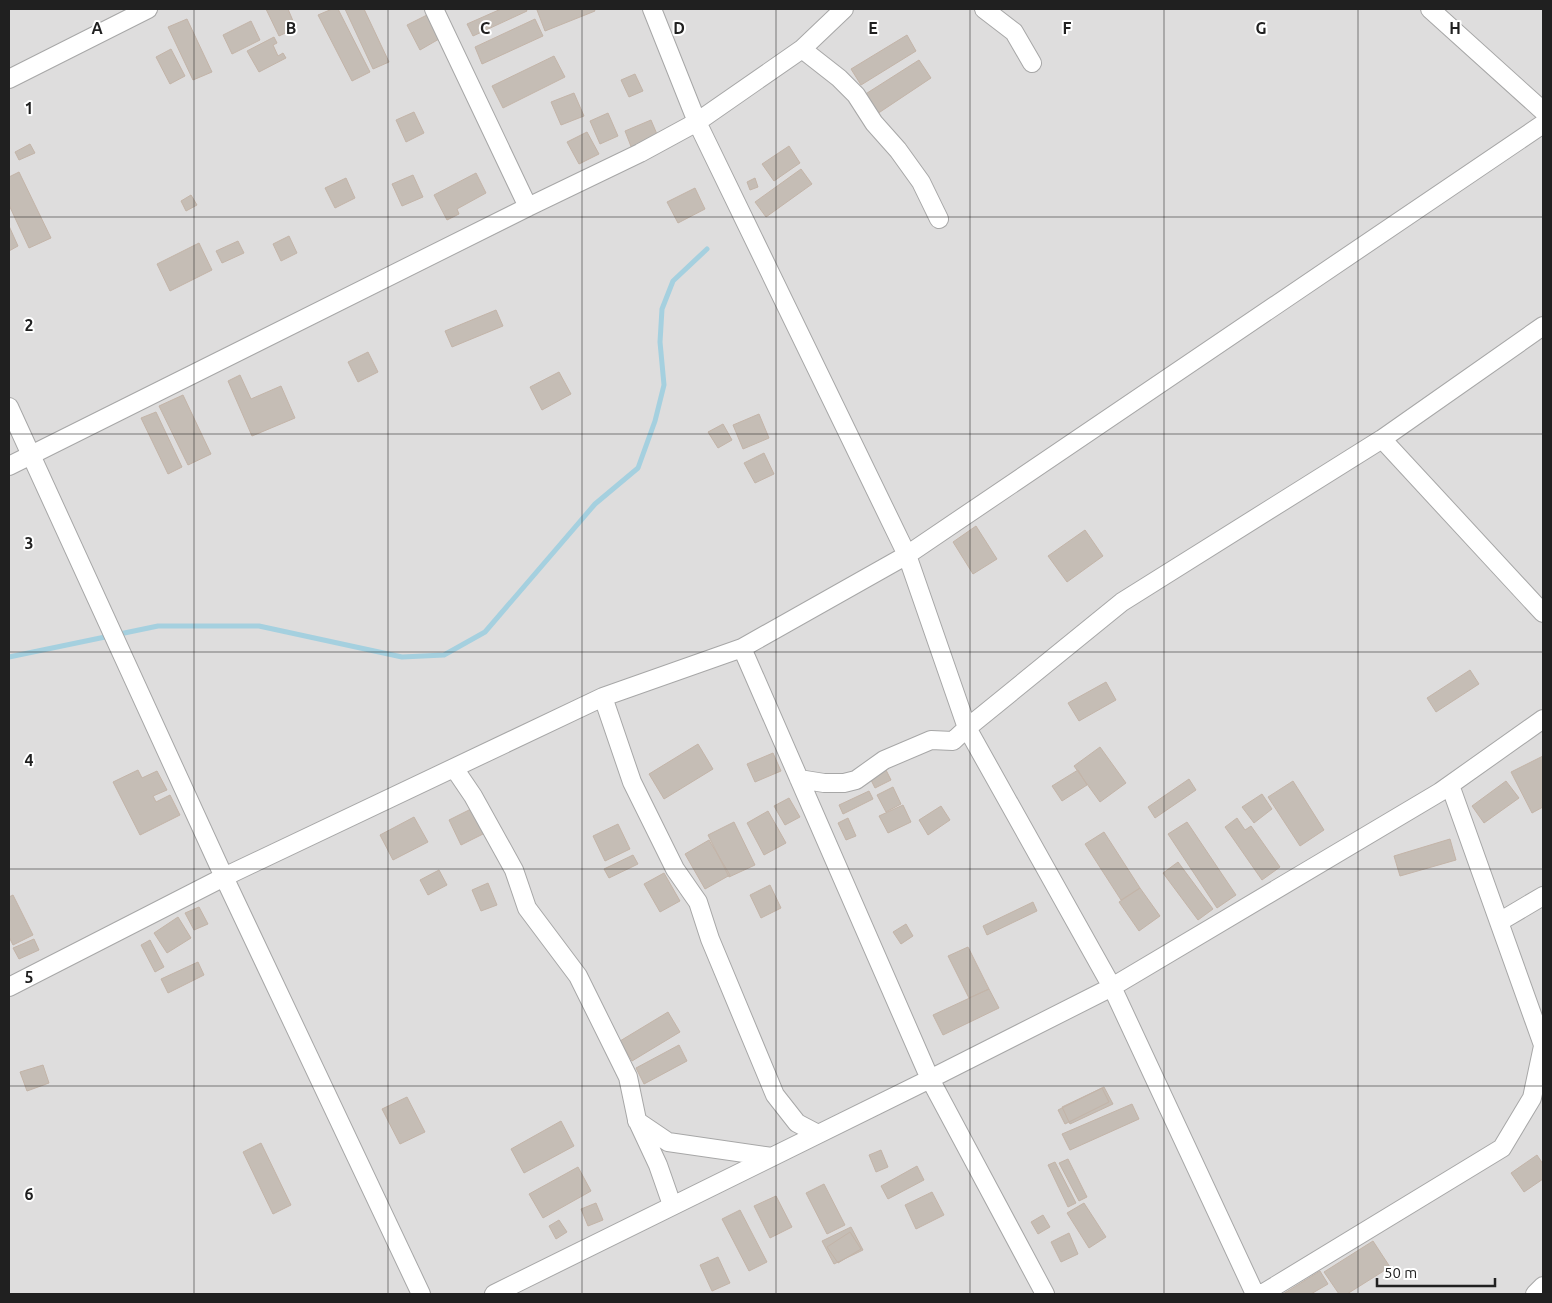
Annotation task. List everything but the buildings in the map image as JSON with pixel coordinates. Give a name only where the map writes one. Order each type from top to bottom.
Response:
[{"type":"street","points":[[9,79],[148,9]]},
{"type":"street","points":[[434,9],[528,206]]},
{"type":"street","points":[[652,9],[697,122],[907,555],[967,728],[1112,988],[1255,1294]]},
{"type":"street","points":[[9,466],[528,206],[640,153],[697,122],[802,50],[844,9]]},
{"type":"street","points":[[984,9],[1014,32],[1032,63]]},
{"type":"street","points":[[1430,9],[1543,111]]},
{"type":"street","points":[[802,50],[839,78],[856,95],[874,123],[898,150],[921,182],[939,219]]},
{"type":"street","points":[[9,987],[224,877],[603,697],[742,648],[907,555],[1543,124]]},
{"type":"street","points":[[799,779],[824,783],[844,783],[856,780],[884,760],[931,740],[953,741],[1122,602],[1382,438],[1543,326]]},
{"type":"street","points":[[9,407],[224,877],[421,1294]]},
{"type":"street","points":[[1382,438],[1543,613]]},
{"type":"street","points":[[742,648],[930,1079],[1045,1294]]},
{"type":"street","points":[[603,697],[632,782],[675,869],[698,902],[710,939],[775,1095],[796,1123],[818,1134]]},
{"type":"street","points":[[494,1294],[1112,988],[1450,785],[1543,719]]},
{"type":"street","points":[[454,768],[473,796],[514,870],[527,908],[578,976],[628,1077],[637,1120],[658,1165],[672,1205]]},
{"type":"street","points":[[1262,1294],[1502,1148],[1532,1098],[1543,1046],[1450,785]]},
{"type":"street","points":[[1499,922],[1543,896]]},
{"type":"street","points":[[637,1120],[668,1142],[772,1157]]},
{"type":"street","points":[[1535,1294],[1543,1286]]},
{"type":"shaded area","points":[[9,9],[1543,9],[1543,1294],[9,1294]]},
{"type":"waterway","points":[[9,657],[158,626],[259,626],[402,657],[444,655],[485,632],[595,504],[638,468],[655,421],[664,385],[660,342],[662,309],[673,281],[707,249]]}]
